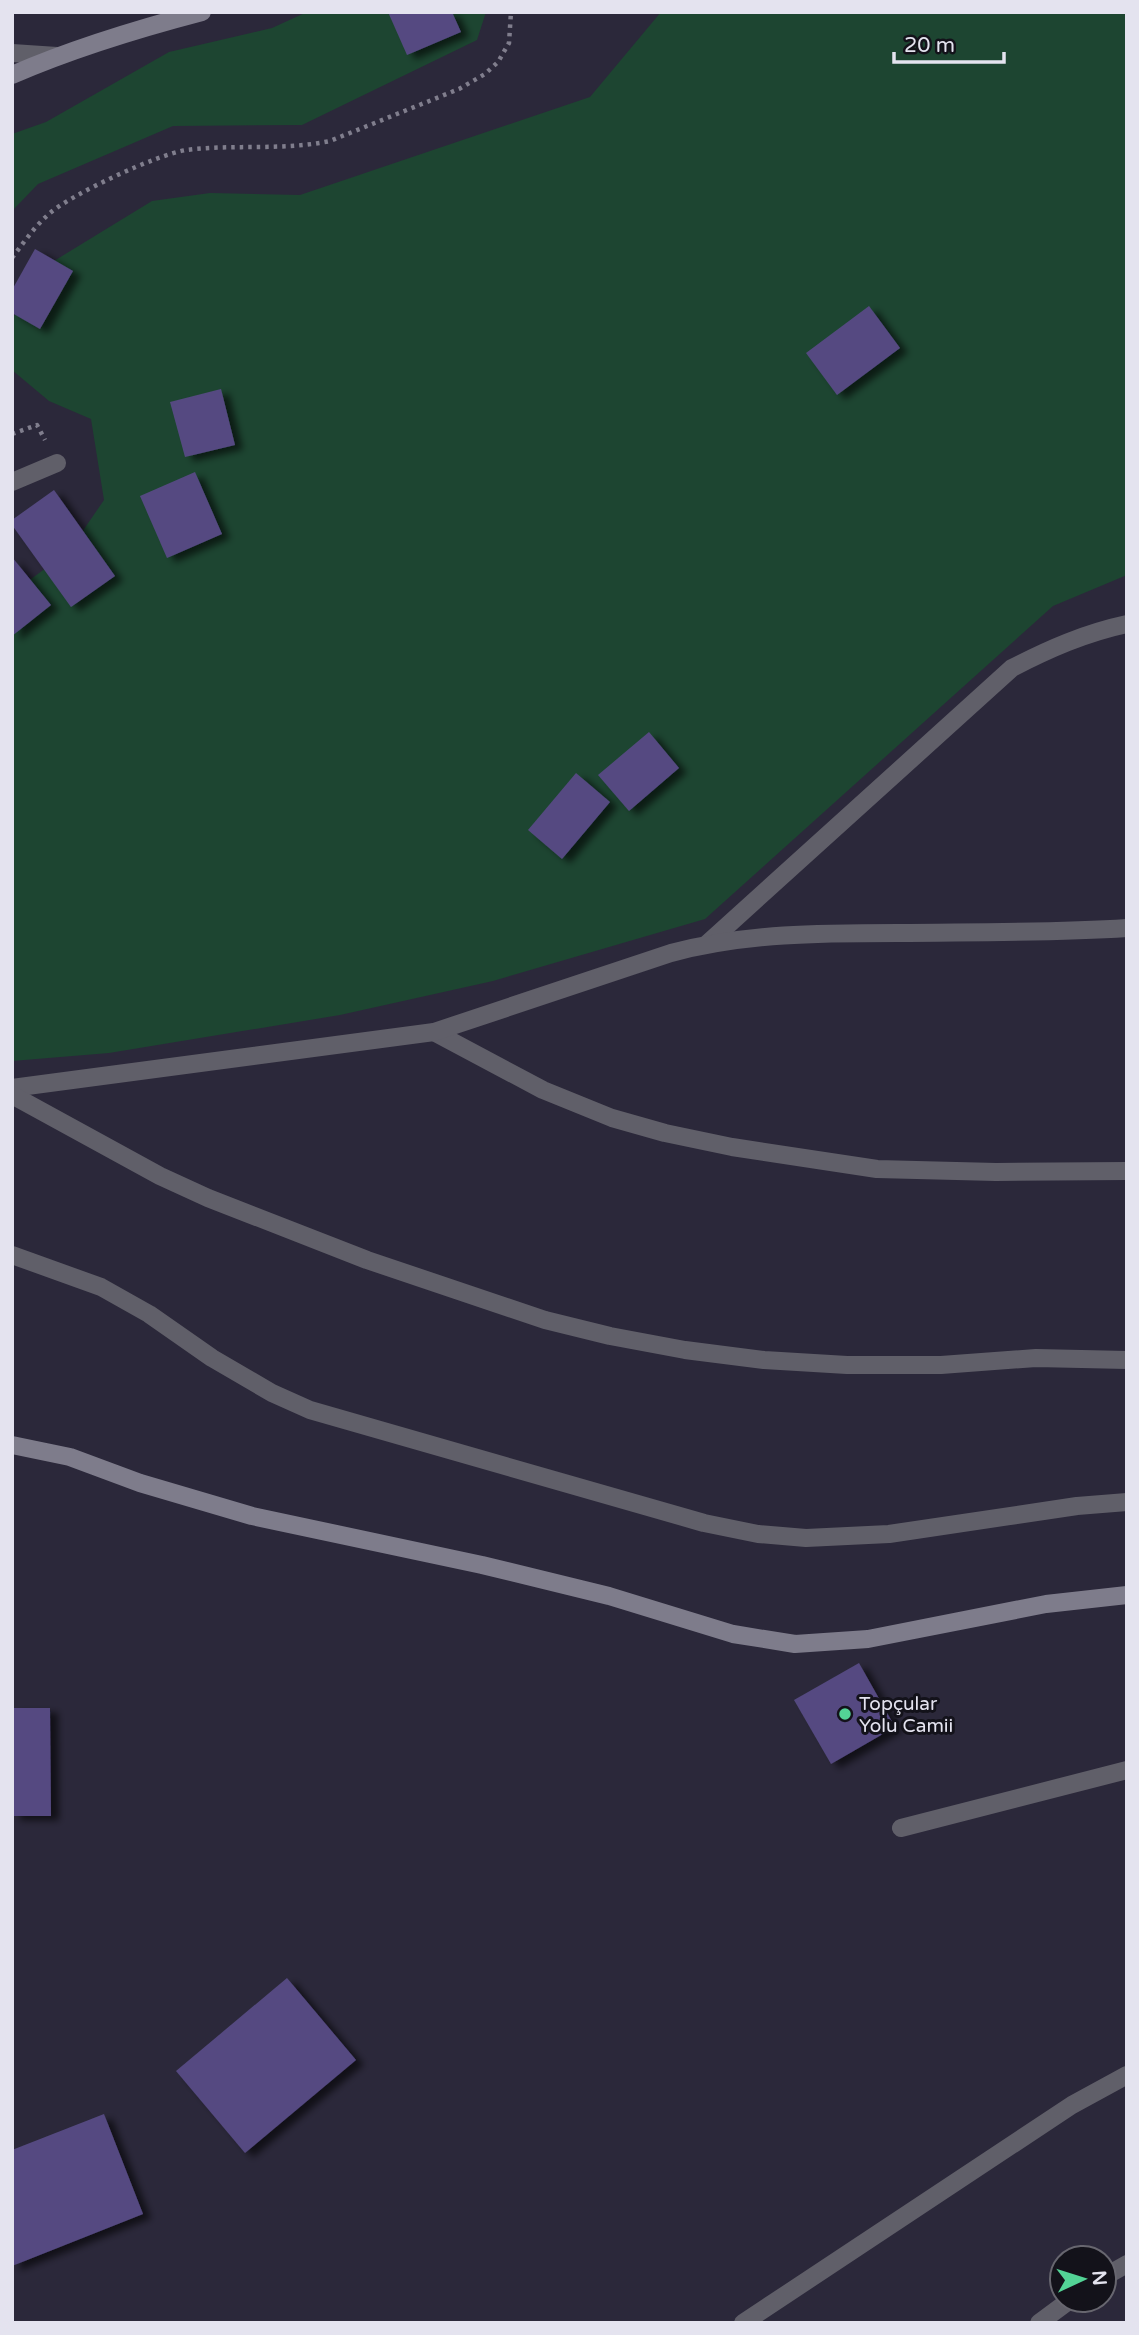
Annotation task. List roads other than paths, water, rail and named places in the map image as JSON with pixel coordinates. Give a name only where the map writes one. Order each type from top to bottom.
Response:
[{"type":"main road","points":[[12,75],[110,37],[202,12]]},
{"type":"main road","points":[[12,1444],[70,1457],[140,1483],[252,1516],[482,1565],[584,1590],[733,1634],[795,1644],[868,1639],[1045,1604],[1127,1595]]},
{"type":"street","points":[[12,53],[57,56]]},
{"type":"street","points":[[12,482],[57,463]]},
{"type":"street","points":[[706,944],[1012,668],[1056,645],[1127,624]]},
{"type":"street","points":[[12,1088],[434,1032],[671,953],[755,936],[807,933],[1047,933],[1127,928]]},
{"type":"street","points":[[434,1032],[543,1090],[611,1118],[718,1144],[877,1169],[1127,1171]]},
{"type":"street","points":[[12,1095],[160,1176],[208,1198],[366,1260],[545,1320],[685,1350],[806,1363],[941,1365],[1036,1358],[1127,1360]]},
{"type":"street","points":[[12,1255],[101,1287],[149,1314],[212,1358],[272,1393],[310,1410],[704,1523],[758,1534],[806,1538],[889,1534],[1077,1506],[1127,1502]]},
{"type":"street","points":[[901,1828],[1127,1770]]},
{"type":"street","points":[[743,2323],[1072,2105],[1127,2076]]},
{"type":"place","name":"Topçular Yolu Camii","points":[[845,1714]]}]
